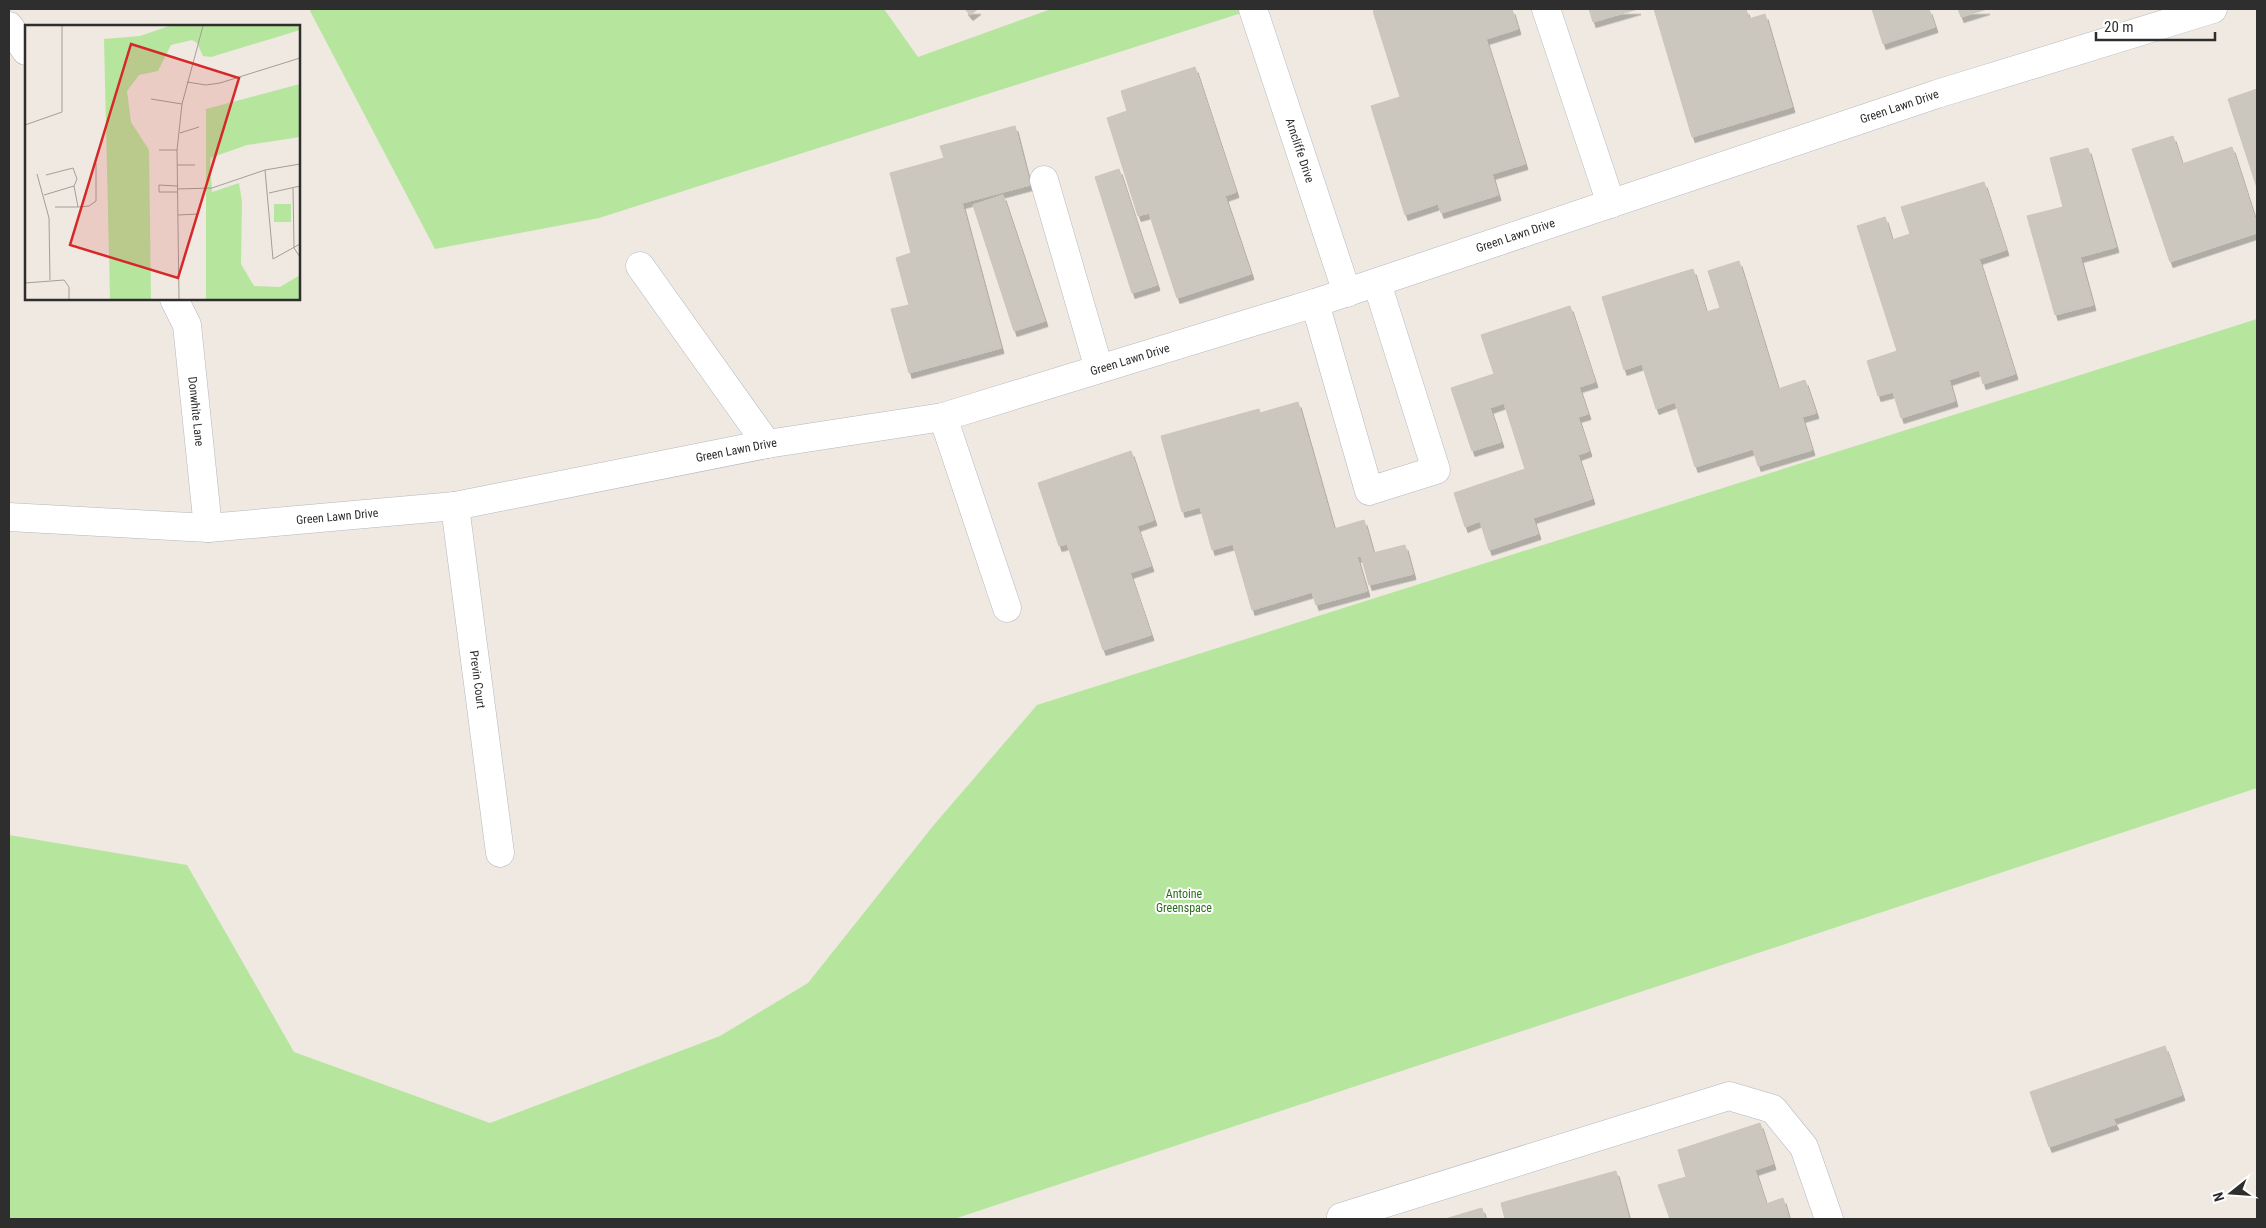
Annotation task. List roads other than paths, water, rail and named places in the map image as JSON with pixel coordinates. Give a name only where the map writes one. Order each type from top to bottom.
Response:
[{"type":"street","name":"Arncliffe Drive","points":[[1253,9],[1347,293]]},
{"type":"street","points":[[1546,9],[1611,204]]},
{"type":"street","name":"Green Lawn Drive","points":[[9,517],[208,528],[455,506],[767,444],[943,417],[1347,293],[1937,94],[2213,9]]},
{"type":"street","points":[[9,26],[25,50]]},
{"type":"street","points":[[1044,180],[1099,369]]},
{"type":"street","points":[[640,266],[767,444]]},
{"type":"street","points":[[1315,303],[1369,491],[1436,470],[1377,283]]},
{"type":"street","name":"Donwhite Lane","points":[[174,300],[187,325],[208,528]]},
{"type":"street","points":[[943,417],[1007,608]]},
{"type":"street","name":"Previn Court","points":[[455,506],[500,853]]},
{"type":"street","points":[[1341,1217],[1729,1096],[1773,1108],[1804,1147],[1830,1219]]},
{"type":"park label","name":"Antoine Greenspace","points":[[1184,901]]}]
